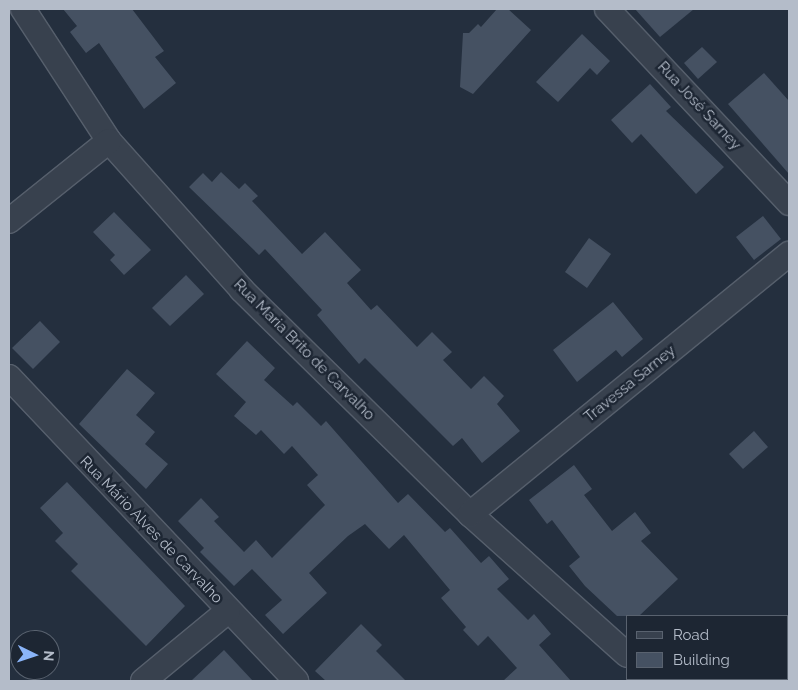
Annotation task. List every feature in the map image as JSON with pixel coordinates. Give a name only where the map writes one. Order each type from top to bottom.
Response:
[{"type":"street","name":"Rua Maria Brito de Carvalho","points":[[23,9],[109,141],[242,290],[470,514],[626,654]]},
{"type":"street","name":"Rua José Sarney","points":[[607,9],[789,203]]},
{"type":"street","points":[[9,221],[109,141]]},
{"type":"street","name":"Travessa Sarney","points":[[470,514],[789,254]]},
{"type":"street","name":"Rua Mário Alves de Carvalho","points":[[9,377],[296,681]]},
{"type":"street","points":[[143,681],[228,611]]},
{"type":"building","points":[[63,9],[132,9],[164,51],[155,57],[176,83],[144,109],[99,43],[86,53],[70,32],[77,26]]},
{"type":"building","points":[[497,9],[508,9],[531,30],[473,94],[460,87],[463,33],[469,33],[478,24],[481,27]]},
{"type":"building","points":[[635,9],[694,9],[660,37]]},
{"type":"building","points":[[582,34],[610,61],[597,75],[590,68],[558,102],[536,82]]},
{"type":"building","points":[[702,47],[717,62],[698,79],[684,63]]},
{"type":"building","points":[[764,73],[789,101],[789,174],[728,104]]},
{"type":"building","points":[[650,84],[671,107],[666,111],[724,167],[696,194],[641,134],[632,143],[611,120]]},
{"type":"building","points":[[221,172],[239,189],[245,183],[258,196],[252,201],[302,254],[325,232],[361,270],[347,283],[371,310],[377,305],[417,347],[432,332],[452,352],[443,360],[471,389],[484,376],[504,396],[497,404],[520,431],[482,463],[462,438],[453,446],[365,358],[359,364],[317,315],[322,310],[265,249],[259,255],[189,187],[203,173],[212,182]]},
{"type":"building","points":[[114,212],[151,250],[124,275],[110,260],[115,255],[93,232]]},
{"type":"building","points":[[763,216],[781,239],[754,260],[736,237]]},
{"type":"building","points":[[589,238],[611,254],[587,288],[565,272]]},
{"type":"building","points":[[186,275],[204,294],[170,326],[152,308]]},
{"type":"building","points":[[613,302],[643,339],[622,357],[616,350],[577,382],[553,350]]},
{"type":"building","points":[[40,321],[60,342],[33,369],[12,348]]},
{"type":"building","points":[[247,341],[275,368],[264,380],[293,406],[297,402],[321,426],[326,421],[398,503],[408,494],[445,532],[450,528],[481,563],[489,556],[509,579],[497,589],[528,620],[534,614],[551,634],[539,645],[571,681],[503,681],[517,668],[488,636],[478,646],[463,630],[466,627],[441,598],[450,590],[404,535],[389,549],[365,524],[348,536],[309,573],[327,593],[283,634],[265,615],[282,600],[252,569],[234,586],[200,552],[204,548],[178,521],[201,498],[219,517],[214,521],[244,552],[256,540],[272,558],[325,505],[307,485],[318,475],[292,446],[284,454],[261,430],[256,435],[234,416],[246,402],[216,374]]},
{"type":"building","points":[[127,369],[155,393],[136,415],[155,432],[145,444],[168,464],[146,489],[79,424]]},
{"type":"building","points":[[754,431],[768,447],[743,469],[729,454]]},
{"type":"building","points":[[574,465],[592,489],[584,495],[612,531],[635,512],[651,533],[641,541],[678,579],[640,615],[617,616],[585,586],[569,566],[580,557],[552,520],[547,524],[529,500]]},
{"type":"building","points":[[67,482],[185,606],[146,646],[71,571],[78,564],[55,541],[63,533],[40,508]]},
{"type":"building","points":[[361,624],[382,645],[376,651],[406,681],[326,681],[315,671]]},
{"type":"building","points":[[224,650],[253,681],[191,681]]}]
